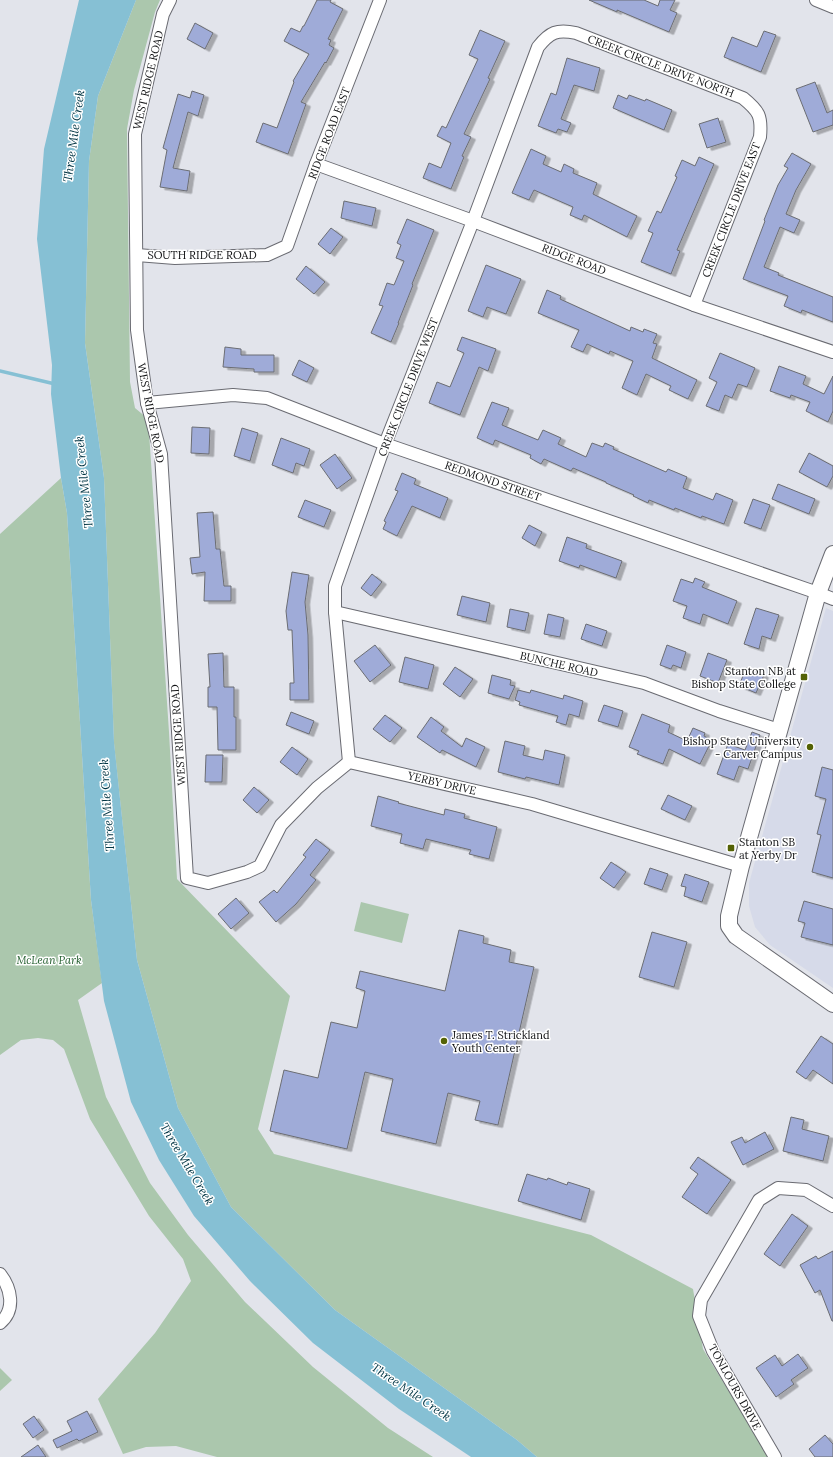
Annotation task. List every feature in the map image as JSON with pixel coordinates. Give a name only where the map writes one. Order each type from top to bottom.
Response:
[{"type":"street","name":"WEST RIDGE ROAD","points":[[170,0],[163,14],[135,134],[137,330],[147,403],[161,454],[187,878],[208,883],[247,872],[260,866],[281,825],[317,788],[349,762]]},
{"type":"street","name":"RIDGE ROAD EAST","points":[[267,255],[287,246],[316,164],[380,0]]},
{"type":"street","points":[[816,0],[833,7]]},
{"type":"street","name":"CREEK CIRCLE DRIVE NORTH","points":[[556,32],[566,31],[576,33],[743,98],[753,106],[758,114]]},
{"type":"street","name":"CREEK CIRCLE DRIVE WEST","points":[[349,762],[335,612],[335,586],[385,444],[473,221],[538,47],[547,36],[556,32]]},
{"type":"street","name":"CREEK CIRCLE DRIVE EAST","points":[[694,305],[760,137],[762,123],[758,114]]},
{"type":"street","name":"RIDGE ROAD","points":[[316,164],[473,221],[694,305],[833,352]]},
{"type":"street","name":"SOUTH RIDGE ROAD","points":[[137,255],[175,258],[267,255]]},
{"type":"street","name":"REDMOND STREET","points":[[147,403],[233,396],[267,398],[385,444],[833,599]]},
{"type":"street","points":[[833,554],[818,593],[741,866],[729,916],[729,926],[736,936],[833,1004]]},
{"type":"street","name":"BUNCHE ROAD","points":[[335,612],[644,684],[719,711],[779,730]]},
{"type":"street","name":"YERBY DRIVE","points":[[349,762],[532,804],[741,866]]},
{"type":"street","name":"TONLOURS DRIVE","points":[[775,1457],[713,1352],[699,1316],[701,1300],[759,1200],[778,1188],[806,1190],[833,1206]]},
{"type":"street","points":[[0,1274],[7,1283],[11,1305],[4,1320],[0,1323]]},
{"type":"shaded area","name":"Bishop State University - Carver Campus","points":[[826,608],[833,611],[833,988],[770,945],[755,927],[749,906],[749,883]]},
{"type":"green space","points":[[136,0],[160,0],[155,12],[134,90],[127,129],[130,382],[135,408],[147,418],[149,432],[169,732],[177,879],[290,996],[258,1129],[274,1154],[591,1235],[693,1289],[703,1349],[769,1457],[537,1457],[517,1440],[335,1310],[231,1207],[178,1108],[137,960],[114,743],[104,478],[85,343],[89,161],[98,96]]},
{"type":"green space","name":"McLean Park","points":[[61,478],[67,513],[91,900],[102,983],[78,1000],[106,1097],[150,1183],[188,1235],[245,1302],[313,1367],[388,1428],[433,1457],[217,1457],[176,1446],[146,1447],[123,1454],[98,1399],[155,1333],[191,1281],[183,1259],[149,1216],[90,1119],[64,1049],[53,1040],[38,1038],[21,1040],[0,1055],[0,534]]},
{"type":"green space","points":[[361,902],[409,914],[402,943],[354,931]]},
{"type":"green space","points":[[0,1368],[12,1380],[0,1391]]},
{"type":"water","name":"Three Mile Creek","points":[[79,0],[136,0],[98,96],[89,161],[85,343],[104,478],[114,742],[137,960],[178,1108],[231,1207],[335,1310],[517,1440],[537,1457],[471,1457],[399,1409],[313,1343],[250,1281],[194,1216],[159,1160],[131,1102],[104,1001],[91,900],[67,513],[61,478],[51,394],[52,365],[37,239],[44,149]]},
{"type":"building","points":[[317,0],[331,0],[330,2],[343,9],[328,39],[331,40],[329,45],[334,48],[301,102],[306,104],[288,154],[256,142],[263,123],[277,128],[294,82],[293,81],[309,54],[284,41],[291,28],[300,32]]},
{"type":"building","points":[[589,0],[644,0],[658,6],[660,0],[675,0],[670,10],[677,13],[669,32]]},
{"type":"building","points":[[195,23],[213,33],[205,49],[187,39]]},
{"type":"building","points":[[480,30],[505,41],[488,78],[490,79],[464,134],[471,137],[462,156],[464,157],[451,189],[423,178],[429,163],[441,168],[451,143],[437,136],[442,126],[446,128],[478,59],[469,55]]},
{"type":"building","points":[[764,31],[776,35],[761,72],[724,57],[732,37],[757,47]]},
{"type":"building","points":[[567,58],[600,68],[594,91],[574,85],[561,119],[571,123],[567,132],[558,129],[556,133],[538,126],[551,93],[556,95]]},
{"type":"building","points":[[815,82],[827,113],[833,110],[833,125],[813,132],[796,89]]},
{"type":"building","points":[[192,91],[204,95],[198,116],[188,112],[173,168],[190,171],[187,191],[160,187],[167,150],[163,148],[178,94],[190,98]]},
{"type":"building","points":[[618,95],[627,99],[629,95],[645,101],[646,99],[672,110],[664,130],[613,108]]},
{"type":"building","points":[[718,118],[726,142],[707,148],[699,124]]},
{"type":"building","points":[[531,149],[546,156],[543,164],[561,172],[564,164],[574,169],[573,173],[597,183],[593,194],[637,216],[627,237],[584,215],[582,220],[570,215],[573,207],[534,190],[529,200],[512,193]]},
{"type":"building","points":[[792,153],[811,164],[796,190],[786,214],[800,220],[794,233],[780,227],[764,267],[779,273],[778,275],[833,297],[833,322],[802,310],[801,313],[784,306],[788,296],[743,279],[778,185],[788,168],[784,166]]},
{"type":"building","points":[[699,157],[714,164],[677,250],[680,251],[671,274],[641,262],[653,233],[648,231],[657,211],[661,213],[677,177],[675,176],[682,160],[695,166]]},
{"type":"building","points":[[344,201],[376,208],[372,226],[341,218]]},
{"type":"building","points":[[407,219],[434,230],[391,342],[371,333],[383,306],[379,305],[387,283],[394,285],[404,261],[396,258],[401,245],[397,243]]},
{"type":"building","points":[[331,228],[343,237],[330,254],[318,244]]},
{"type":"building","points":[[486,265],[521,279],[506,314],[487,307],[483,317],[468,311]]},
{"type":"building","points":[[306,266],[325,282],[314,294],[296,279]]},
{"type":"building","points":[[547,290],[561,296],[560,299],[630,331],[631,327],[643,332],[644,329],[657,334],[653,343],[657,344],[652,358],[697,380],[688,399],[669,390],[671,386],[646,374],[637,395],[622,388],[633,361],[610,351],[609,354],[587,344],[583,352],[571,347],[579,330],[538,313]]},
{"type":"building","points":[[462,337],[496,349],[488,371],[479,367],[460,415],[429,403],[437,382],[450,387],[464,353],[457,350]]},
{"type":"building","points":[[225,347],[241,349],[241,355],[274,355],[274,372],[254,372],[254,369],[223,367]]},
{"type":"building","points":[[720,353],[755,368],[747,387],[738,384],[732,398],[725,395],[719,411],[706,406],[717,382],[709,378]]},
{"type":"building","points":[[299,360],[314,368],[307,382],[292,375]]},
{"type":"building","points":[[779,366],[806,376],[803,384],[824,394],[833,376],[833,411],[828,422],[806,411],[810,402],[791,395],[790,398],[770,391]]},
{"type":"building","points":[[492,402],[509,408],[502,425],[538,440],[543,430],[561,438],[558,444],[586,457],[592,443],[603,447],[605,443],[614,447],[613,449],[666,472],[668,469],[687,477],[683,488],[713,500],[716,493],[733,500],[724,524],[702,516],[701,518],[675,508],[674,510],[649,500],[648,503],[633,496],[634,495],[573,468],[571,471],[544,459],[541,464],[530,458],[531,455],[495,440],[493,445],[477,438]]},
{"type":"building","points":[[192,427],[210,428],[209,454],[191,453]]},
{"type":"building","points":[[242,428],[258,433],[250,461],[234,456]]},
{"type":"building","points":[[281,438],[310,449],[304,466],[296,463],[293,473],[272,465]]},
{"type":"building","points":[[809,453],[833,466],[833,476],[827,487],[799,472]]},
{"type":"building","points":[[335,454],[352,478],[337,489],[320,465]]},
{"type":"building","points":[[402,473],[416,479],[414,484],[448,498],[440,518],[412,506],[397,536],[383,529],[386,522],[384,521],[398,491],[395,490]]},
{"type":"building","points":[[778,484],[815,499],[809,514],[772,499]]},
{"type":"building","points":[[753,499],[770,505],[761,529],[744,523]]},
{"type":"building","points":[[305,500],[331,510],[324,527],[298,517]]},
{"type":"building","points":[[213,512],[216,549],[220,549],[224,586],[231,586],[231,601],[204,601],[205,572],[192,574],[190,558],[200,557],[197,513]]},
{"type":"building","points":[[529,525],[542,532],[535,546],[522,538]]},
{"type":"building","points":[[567,537],[587,544],[586,548],[622,561],[616,578],[580,565],[579,568],[559,561]]},
{"type":"building","points":[[292,572],[309,575],[305,602],[308,635],[309,700],[290,700],[290,683],[294,683],[292,630],[288,630],[286,611]]},
{"type":"building","points":[[372,574],[382,582],[371,596],[361,588]]},
{"type":"building","points":[[695,578],[705,582],[702,587],[737,601],[728,624],[703,614],[700,624],[683,618],[687,606],[673,601],[681,579],[693,583]]},
{"type":"building","points":[[462,596],[490,603],[486,622],[457,615]]},
{"type":"building","points":[[756,608],[779,615],[771,639],[762,636],[759,649],[744,644]]},
{"type":"building","points":[[510,609],[529,613],[525,631],[507,627]]},
{"type":"building","points":[[548,614],[564,618],[560,637],[544,634]]},
{"type":"building","points":[[586,624],[607,631],[602,646],[581,639]]},
{"type":"building","points":[[375,645],[391,665],[370,682],[354,661]]},
{"type":"building","points":[[667,645],[686,652],[681,668],[673,665],[671,669],[660,665]]},
{"type":"building","points":[[223,653],[224,687],[234,687],[236,750],[218,750],[217,707],[208,707],[208,687],[210,687],[208,654]]},
{"type":"building","points":[[708,653],[727,660],[718,683],[700,676]]},
{"type":"building","points":[[405,657],[434,665],[428,689],[399,682]]},
{"type":"building","points":[[455,667],[473,679],[460,697],[443,684]]},
{"type":"building","points":[[746,668],[764,675],[756,693],[739,686]]},
{"type":"building","points":[[492,675],[511,680],[510,685],[515,686],[509,699],[488,693]]},
{"type":"building","points":[[518,690],[530,693],[531,690],[563,699],[564,695],[583,701],[579,717],[569,714],[566,725],[556,722],[558,716],[519,705],[520,702],[515,700]]},
{"type":"building","points":[[604,705],[623,711],[618,727],[598,721]]},
{"type":"building","points":[[291,712],[314,721],[309,734],[286,725]]},
{"type":"building","points":[[642,714],[670,725],[668,732],[687,741],[693,728],[705,733],[704,736],[712,740],[700,764],[669,749],[663,764],[637,754],[639,751],[629,747]]},
{"type":"building","points":[[385,715],[402,728],[390,742],[373,729]]},
{"type":"building","points":[[431,717],[444,727],[441,731],[462,747],[466,738],[485,747],[476,767],[442,750],[440,753],[417,737]]},
{"type":"building","points":[[752,732],[760,735],[748,769],[739,766],[734,780],[717,774],[728,744],[745,750]]},
{"type":"building","points":[[505,741],[525,746],[523,755],[543,760],[545,750],[565,755],[559,785],[526,777],[525,779],[498,772]]},
{"type":"building","points":[[292,747],[308,759],[297,775],[280,762]]},
{"type":"building","points":[[206,755],[223,755],[222,782],[205,782]]},
{"type":"building","points":[[822,767],[833,770],[833,878],[812,872],[821,835],[817,834],[826,799],[815,796]]},
{"type":"building","points":[[254,787],[269,800],[257,813],[243,800]]},
{"type":"building","points":[[668,795],[692,806],[685,820],[661,809]]},
{"type":"building","points":[[378,796],[444,815],[445,809],[465,814],[464,818],[497,827],[489,859],[469,854],[471,850],[426,839],[423,849],[400,843],[402,834],[371,826]]},
{"type":"building","points":[[316,839],[330,850],[310,875],[316,880],[296,904],[276,922],[259,902],[274,890],[277,893],[306,857],[303,855]]},
{"type":"building","points":[[611,862],[626,872],[614,888],[600,878]]},
{"type":"building","points":[[650,868],[668,874],[662,890],[644,884]]},
{"type":"building","points":[[685,874],[709,882],[702,902],[684,896],[686,887],[681,886]]},
{"type":"building","points":[[236,898],[249,913],[231,929],[218,914]]},
{"type":"building","points":[[804,901],[833,909],[833,945],[801,937],[805,923],[798,921]]},
{"type":"building","name":"James T. Strickland Youth Center","points":[[459,930],[484,936],[483,943],[511,950],[509,962],[534,967],[498,1125],[475,1120],[480,1101],[448,1093],[436,1144],[381,1131],[393,1079],[365,1072],[347,1149],[270,1131],[284,1070],[318,1078],[331,1022],[357,1028],[365,991],[356,988],[360,971],[445,991]]},
{"type":"building","points":[[652,932],[687,942],[674,987],[639,977]]},
{"type":"building","points":[[821,1036],[833,1044],[833,1084],[813,1070],[806,1079],[796,1072]]},
{"type":"building","points":[[791,1117],[804,1120],[802,1129],[829,1136],[823,1161],[783,1151]]},
{"type":"building","points":[[765,1132],[774,1149],[743,1165],[731,1142],[742,1137],[745,1143]]},
{"type":"building","points":[[698,1157],[731,1180],[707,1214],[682,1197],[698,1174],[690,1168]]},
{"type":"building","points":[[527,1174],[547,1180],[548,1178],[567,1185],[568,1182],[590,1189],[581,1220],[518,1201]]},
{"type":"building","points":[[792,1214],[808,1226],[780,1266],[764,1254]]},
{"type":"building","points":[[833,1251],[832,1321],[820,1290],[815,1293],[800,1265],[816,1256],[818,1259]]},
{"type":"building","points":[[798,1354],[808,1368],[791,1380],[794,1384],[776,1397],[756,1368],[775,1355],[782,1366]]},
{"type":"building","points":[[87,1411],[98,1432],[79,1441],[77,1439],[57,1448],[53,1440],[72,1431],[67,1421]]},
{"type":"building","points":[[34,1416],[44,1430],[33,1438],[23,1424]]},
{"type":"building","points":[[825,1435],[833,1444],[833,1457],[815,1457],[809,1449]]},
{"type":"building","points":[[38,1445],[46,1457],[21,1457]]},
{"type":"waterway","points":[[0,371],[55,384]]},
{"type":"place","name":"Stanton NB at Bishop State College","points":[[804,677]]},
{"type":"place","name":"Bishop State University - Carver Campus","points":[[810,747]]},
{"type":"place","name":"Stanton SB at Yerby Dr","points":[[731,848]]},
{"type":"place","name":"James T. Strickland Youth Center","points":[[444,1041]]}]
